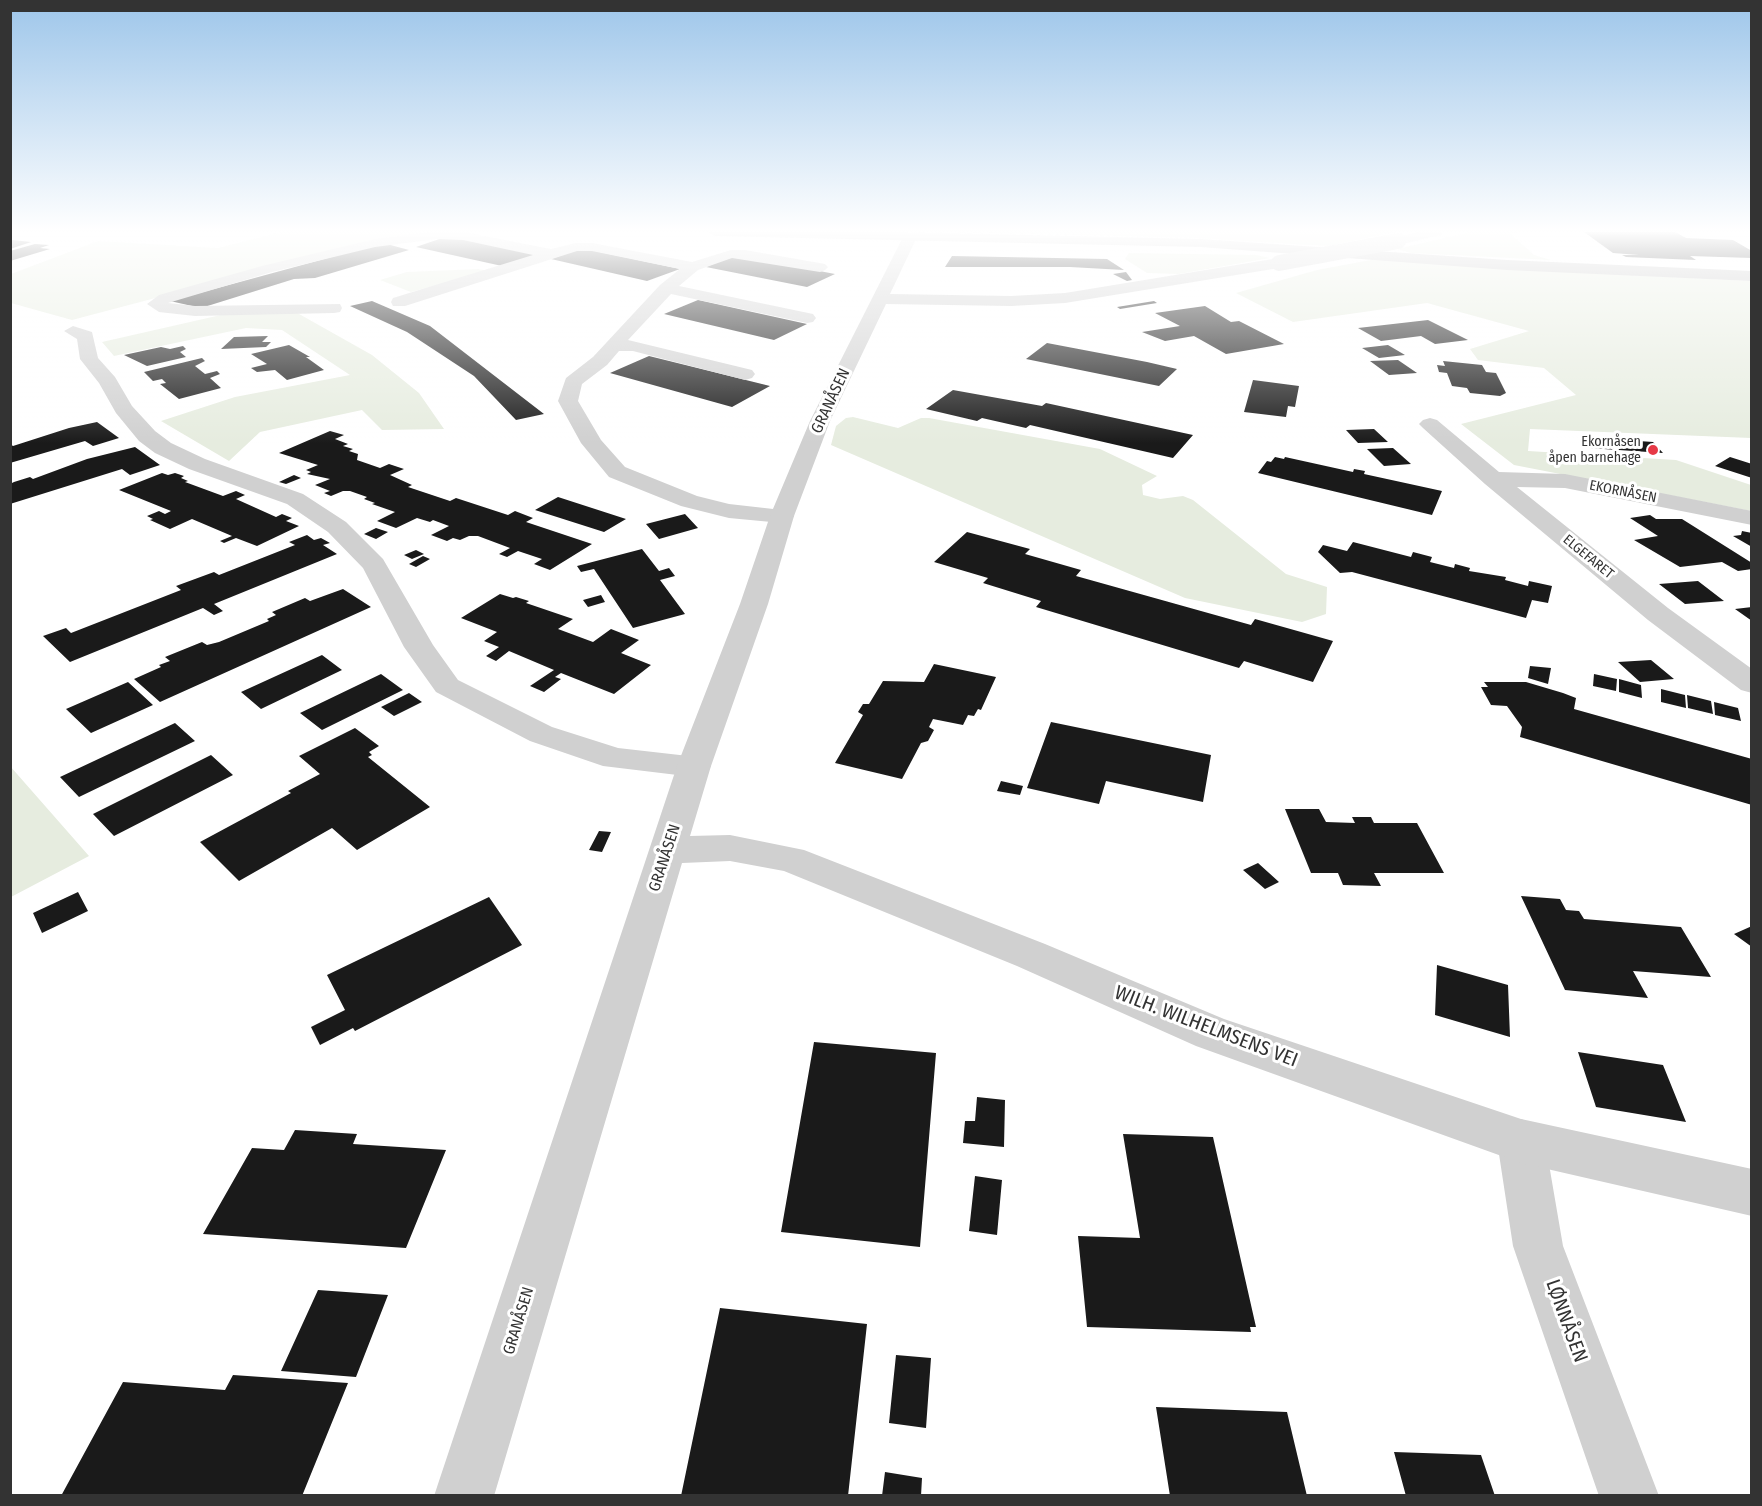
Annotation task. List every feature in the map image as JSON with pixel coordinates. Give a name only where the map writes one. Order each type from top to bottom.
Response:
[{"type":"street","points":[[158,302],[155,304],[165,308],[195,311],[334,308]]},
{"type":"street","points":[[653,302],[616,345],[573,382],[568,401],[591,443],[617,472],[689,501],[729,511],[782,516]]},
{"type":"street","points":[[733,302],[807,318]]},
{"type":"street","name":"GRANÅSEN","points":[[464,1496],[694,766],[754,604],[782,516],[820,421],[877,302]]},
{"type":"street","points":[[73,331],[86,336],[89,359],[108,381],[123,410],[147,436],[197,464],[295,499],[338,526],[374,565],[419,647],[447,686],[542,734],[615,758],[694,766]]},
{"type":"street","points":[[616,345],[633,346],[746,374]]},
{"type":"street","name":"ELGEFARET","points":[[1431,424],[1493,479],[1658,614],[1752,684]]},
{"type":"street","name":"EKORNÅSEN","points":[[1493,479],[1565,481],[1752,518]]},
{"type":"street","name":"WILH. WILHELMSENS VEI","points":[[668,850],[730,848],[791,859],[1031,955],[1211,1033],[1521,1141],[1752,1193]]},
{"type":"street","name":"LØNNÅSEN","points":[[1521,1141],[1538,1246],[1629,1496]]},
{"type":"shaded area","points":[[11,302],[139,302],[72,320]]},
{"type":"shaded area","points":[[1254,302],[1751,302],[1751,438],[1530,429],[1528,451],[1676,460],[1751,485],[1751,511],[1514,465],[1461,424],[1576,395],[1544,368],[1478,360],[1470,349],[1529,331],[1427,303],[1293,322]]},
{"type":"shaded area","points":[[292,310],[372,355],[419,393],[444,429],[382,430],[362,410],[260,432],[229,461],[161,421],[235,397],[350,375],[282,330],[246,328],[114,356],[102,342],[234,312]]},
{"type":"shaded area","points":[[853,417],[898,428],[921,418],[929,418],[1100,449],[1157,476],[1142,485],[1143,495],[1160,499],[1183,496],[1193,500],[1286,574],[1327,587],[1326,614],[1302,622],[1185,598],[831,445],[836,426],[846,418]]},
{"type":"shaded area","points":[[10,766],[89,856],[11,897],[10,897]]},
{"type":"building","points":[[176,302],[219,302],[201,308]]},
{"type":"building","points":[[375,302],[430,326],[544,414],[516,420],[474,376],[407,332],[350,306]]},
{"type":"building","points":[[692,302],[708,302],[807,324],[774,340],[664,314]]},
{"type":"building","points":[[1146,302],[1157,303],[1120,309],[1117,307]]},
{"type":"building","points":[[1205,306],[1231,322],[1239,321],[1284,344],[1226,354],[1194,336],[1165,341],[1142,332],[1180,326],[1155,313]]},
{"type":"building","points":[[1428,320],[1468,340],[1435,344],[1421,336],[1381,341],[1358,328]]},
{"type":"building","points":[[268,336],[262,342],[271,342],[266,347],[221,349],[234,337]]},
{"type":"building","points":[[1047,343],[1177,369],[1159,386],[1026,359]]},
{"type":"building","points":[[289,345],[310,357],[306,357],[324,370],[287,380],[275,370],[257,372],[251,368],[267,364],[251,354]]},
{"type":"building","points":[[1388,345],[1405,355],[1379,358],[1362,348]]},
{"type":"building","points":[[183,346],[186,349],[180,352],[186,357],[147,366],[124,355],[161,347],[170,349]]},
{"type":"building","points":[[649,356],[770,386],[732,407],[610,373]]},
{"type":"building","points":[[202,358],[205,361],[195,366],[205,374],[217,371],[220,374],[210,378],[221,388],[179,399],[160,384],[166,383],[162,379],[153,381],[144,372]]},
{"type":"building","points":[[1398,360],[1417,373],[1389,375],[1370,361]]},
{"type":"building","points":[[1443,361],[1482,365],[1486,372],[1496,373],[1506,393],[1500,396],[1470,393],[1467,388],[1452,386],[1447,373],[1439,372],[1437,365],[1445,366]]},
{"type":"building","points":[[1253,380],[1299,386],[1295,407],[1288,406],[1286,417],[1244,412]]},
{"type":"building","points":[[953,390],[1042,406],[1046,403],[1193,435],[1173,458],[1030,425],[1026,428],[982,418],[977,421],[926,409]]},
{"type":"building","points":[[97,422],[119,438],[93,446],[85,441],[10,463],[10,444],[13,446],[69,428]]},
{"type":"building","points":[[1374,429],[1388,442],[1358,443],[1346,430]]},
{"type":"building","points":[[330,431],[344,435],[335,439],[348,444],[343,446],[353,449],[349,451],[358,454],[357,460],[380,468],[389,464],[404,469],[390,475],[412,485],[408,487],[450,501],[456,498],[508,515],[515,511],[533,518],[526,522],[592,544],[550,570],[534,564],[542,559],[518,551],[507,557],[499,554],[510,548],[478,536],[469,536],[460,540],[453,538],[447,541],[431,535],[449,526],[433,520],[430,522],[417,518],[396,528],[377,521],[395,512],[372,504],[375,503],[364,499],[367,497],[350,491],[331,496],[324,493],[330,491],[315,485],[330,479],[307,474],[311,472],[306,470],[318,465],[279,453]]},
{"type":"building","points":[[1581,437],[1653,442],[1663,453],[1589,448]]},
{"type":"building","points":[[135,447],[160,465],[130,475],[122,469],[10,504],[10,484],[14,482],[30,477],[33,479],[87,459]]},
{"type":"building","points":[[1393,448],[1411,464],[1384,466],[1367,449]]},
{"type":"building","points":[[1275,457],[1284,459],[1285,457],[1353,472],[1354,469],[1365,471],[1364,474],[1442,491],[1432,515],[1258,473],[1267,461],[1271,462]]},
{"type":"building","points":[[1730,457],[1752,464],[1752,478],[1715,466]]},
{"type":"building","points":[[162,473],[184,476],[181,478],[188,481],[185,482],[223,496],[236,491],[245,495],[236,499],[276,517],[282,514],[292,518],[286,521],[299,526],[257,546],[236,538],[224,543],[220,541],[232,536],[192,519],[170,529],[150,520],[153,519],[147,516],[159,511],[165,514],[171,511],[119,490]]},
{"type":"building","points":[[294,475],[301,478],[286,484],[279,482]]},
{"type":"building","points":[[558,497],[626,519],[604,532],[535,510]]},
{"type":"building","points":[[685,514],[698,528],[659,539],[646,524]]},
{"type":"building","points":[[1650,515],[1656,519],[1682,519],[1752,563],[1752,569],[1738,571],[1722,562],[1680,567],[1634,540],[1658,536],[1630,518]]},
{"type":"building","points":[[376,528],[388,532],[376,539],[364,534]]},
{"type":"building","points":[[1742,531],[1752,533],[1752,547],[1733,536],[1741,535]]},
{"type":"building","points":[[967,532],[1030,549],[1025,554],[1081,570],[1076,576],[1251,625],[1255,619],[1333,641],[1313,682],[1244,661],[1239,668],[1036,607],[1041,601],[983,583],[988,578],[934,562]]},
{"type":"building","points":[[307,535],[314,540],[321,538],[330,543],[323,545],[337,554],[214,604],[223,611],[214,615],[203,608],[70,662],[43,636],[66,628],[71,633],[181,590],[176,586],[214,572],[219,575],[295,545],[289,542]]},
{"type":"building","points":[[1353,542],[1411,557],[1413,552],[1432,557],[1430,562],[1454,568],[1455,564],[1470,568],[1469,571],[1506,577],[1505,580],[1528,586],[1529,581],[1552,586],[1548,603],[1532,600],[1526,618],[1352,572],[1340,573],[1318,552],[1323,545],[1347,551]]},
{"type":"building","points":[[642,549],[659,571],[669,568],[675,576],[660,580],[685,614],[633,628],[594,569],[581,572],[577,566]]},
{"type":"building","points":[[416,550],[424,554],[412,559],[404,555]]},
{"type":"building","points":[[423,556],[430,559],[416,567],[409,564]]},
{"type":"building","points":[[1698,581],[1724,601],[1685,604],[1659,584]]},
{"type":"building","points":[[343,589],[371,607],[160,702],[134,679],[170,661],[165,657],[202,642],[207,645],[219,642],[269,621],[267,619],[276,615],[272,612],[305,598],[310,601]]},
{"type":"building","points":[[500,594],[529,601],[526,603],[573,619],[558,629],[593,642],[611,629],[639,640],[621,653],[651,665],[614,694],[561,673],[555,677],[561,679],[544,692],[530,686],[554,670],[509,651],[496,661],[486,656],[499,647],[484,641],[497,632],[461,618]]},
{"type":"building","points":[[601,595],[605,602],[588,607],[583,600]]},
{"type":"building","points":[[1752,607],[1752,621],[1735,609]]},
{"type":"building","points":[[322,655],[342,670],[261,709],[241,692]]},
{"type":"building","points":[[1651,660],[1674,679],[1640,682],[1618,662]]},
{"type":"building","points":[[934,664],[996,677],[981,710],[978,709],[974,716],[968,715],[963,725],[933,719],[929,727],[934,730],[928,741],[921,743],[902,779],[835,763],[863,715],[858,712],[863,704],[869,704],[883,681],[924,682]]},
{"type":"building","points":[[1530,666],[1551,668],[1548,684],[1528,678]]},
{"type":"building","points":[[381,674],[403,690],[322,730],[300,713]]},
{"type":"building","points":[[1594,674],[1617,679],[1616,691],[1593,686]]},
{"type":"building","points":[[1619,679],[1641,685],[1642,698],[1619,692]]},
{"type":"building","points":[[128,682],[153,705],[91,733],[66,709]]},
{"type":"building","points":[[1484,682],[1526,682],[1576,698],[1574,709],[1752,759],[1752,805],[1520,737],[1522,727],[1507,706],[1491,705],[1481,687],[1488,687]]},
{"type":"building","points":[[1661,689],[1685,695],[1686,708],[1661,702]]},
{"type":"building","points":[[409,693],[422,702],[394,716],[381,707]]},
{"type":"building","points":[[1687,695],[1711,701],[1713,714],[1688,708]]},
{"type":"building","points":[[1714,702],[1738,708],[1741,721],[1715,715]]},
{"type":"building","points":[[1051,722],[1211,755],[1203,802],[1106,781],[1099,804],[1027,788]]},
{"type":"building","points":[[175,723],[195,741],[79,797],[60,777]]},
{"type":"building","points":[[355,728],[379,746],[369,752],[372,755],[368,757],[430,807],[357,850],[332,828],[239,881],[200,842],[291,793],[288,791],[320,774],[299,756]]},
{"type":"building","points":[[211,755],[233,775],[114,836],[93,814]]},
{"type":"building","points":[[1001,781],[1023,786],[1020,795],[997,791]]},
{"type":"building","points":[[1285,809],[1319,809],[1326,822],[1355,823],[1352,817],[1371,817],[1374,823],[1417,823],[1444,873],[1374,873],[1381,886],[1343,885],[1338,873],[1311,873]]},
{"type":"building","points":[[599,831],[611,832],[602,852],[589,850]]},
{"type":"building","points":[[1258,863],[1279,882],[1265,889],[1243,870]]},
{"type":"building","points":[[78,892],[88,911],[42,933],[33,913]]},
{"type":"building","points":[[1521,896],[1560,899],[1566,910],[1579,911],[1584,919],[1681,927],[1711,977],[1633,971],[1648,998],[1565,990]]},
{"type":"building","points":[[489,897],[522,945],[355,1031],[353,1028],[320,1045],[311,1027],[345,1010],[327,975]]},
{"type":"building","points":[[1752,926],[1752,947],[1734,934]]},
{"type":"building","points":[[1437,965],[1508,985],[1510,1037],[1435,1015]]},
{"type":"building","points":[[814,1042],[936,1053],[920,1247],[781,1232]]},
{"type":"building","points":[[1578,1052],[1663,1065],[1686,1122],[1596,1107]]},
{"type":"building","points":[[977,1097],[1005,1100],[1004,1147],[963,1143],[965,1121],[975,1121]]},
{"type":"building","points":[[295,1130],[357,1134],[353,1144],[446,1150],[406,1248],[203,1234],[252,1148],[284,1150]]},
{"type":"building","points":[[1123,1134],[1213,1137],[1256,1327],[1250,1327],[1251,1332],[1087,1327],[1078,1236],[1140,1238]]},
{"type":"building","points":[[975,1176],[1002,1180],[997,1235],[969,1231]]},
{"type":"building","points":[[318,1290],[388,1295],[356,1377],[281,1371]]},
{"type":"building","points":[[720,1308],[867,1324],[848,1496],[681,1496]]},
{"type":"building","points":[[896,1355],[931,1358],[926,1428],[889,1423]]},
{"type":"building","points":[[233,1375],[348,1383],[302,1496],[61,1496],[123,1382],[225,1390]]},
{"type":"building","points":[[1156,1407],[1287,1412],[1307,1496],[1170,1496]]},
{"type":"building","points":[[1394,1452],[1481,1455],[1495,1496],[1406,1496]]},
{"type":"building","points":[[885,1472],[922,1478],[921,1496],[882,1496]]},
{"type":"place","name":"Ekornåsen åpen barnehage","points":[[1653,450]]}]
